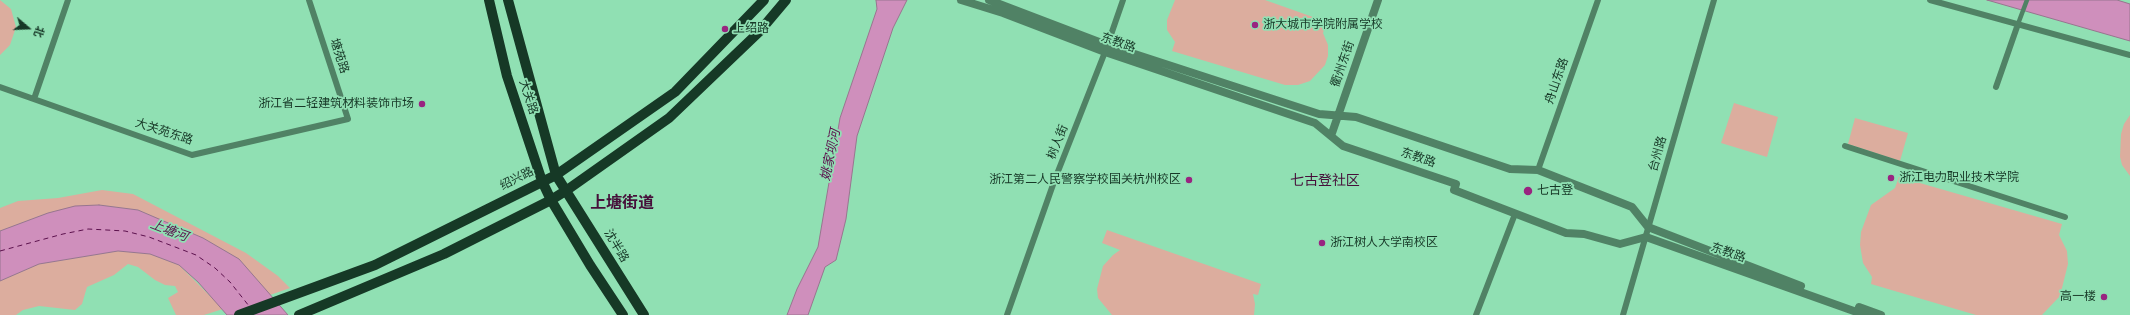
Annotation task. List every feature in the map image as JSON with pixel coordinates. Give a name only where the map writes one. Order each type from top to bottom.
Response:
[{"type":"main road","name":"大关路","points":[[488,0],[507,76],[542,181],[551,200]]},
{"type":"main road","name":"大关路","points":[[508,0],[556,175],[568,190]]},
{"type":"main road","name":"绍兴路","points":[[239,315],[375,265],[556,175],[675,92],[764,0]]},
{"type":"main road","points":[[300,315],[444,254],[568,190],[669,118],[759,32],[786,0]]},
{"type":"main road","name":"沈半路","points":[[568,190],[624,286],[644,315]]},
{"type":"main road","points":[[551,200],[623,315]]},
{"type":"street","points":[[34,99],[68,0]]},
{"type":"street","name":"塘苑路","points":[[309,0],[348,119]]},
{"type":"street","name":"东教路","points":[[961,0],[1003,13],[1315,123],[1343,146],[1456,184],[1454,190],[1566,233],[1584,234],[1620,244],[1646,237],[1865,315]]},
{"type":"street","name":"东教路","points":[[989,0],[1106,49],[1319,114],[1356,117],[1510,169],[1538,170],[1632,207],[1648,227],[1881,315]]},
{"type":"street","name":"树人街","points":[[1007,315],[1123,0]]},
{"type":"street","name":"衢州东街","points":[[1331,136],[1378,0]]},
{"type":"street","name":"舟山东路","points":[[1538,170],[1598,0]]},
{"type":"street","name":"台州路","points":[[1623,315],[1714,0]]},
{"type":"street","points":[[1930,0],[2130,55]]},
{"type":"street","points":[[1996,88],[2027,0]]},
{"type":"street","name":"大关苑东路","points":[[0,88],[192,155],[348,119]]},
{"type":"street","points":[[1845,146],[2065,217]]},
{"type":"street","points":[[1476,315],[1515,214]]},
{"type":"shaded area","points":[[0,0],[11,9],[16,27],[10,45],[0,55]]},
{"type":"shaded area","name":"浙大城市学院附属学校","points":[[1175,0],[1265,0],[1327,22],[1323,33],[1328,45],[1328,56],[1325,65],[1310,81],[1298,85],[1285,85],[1172,51],[1175,42],[1167,30],[1167,20]]},
{"type":"shaded area","points":[[1734,103],[1778,117],[1767,157],[1721,143]]},
{"type":"shaded area","points":[[2130,115],[2130,176],[2122,165],[2120,157],[2121,134],[2124,124]]},
{"type":"shaded area","points":[[1855,118],[1908,133],[1900,161],[1848,144]]},
{"type":"shaded area","points":[[1899,177],[2062,224],[2059,235],[2067,251],[2068,264],[2060,296],[2042,315],[1976,315],[1871,284],[1872,277],[1863,263],[1860,245],[1861,232],[1871,205],[1895,188]]},
{"type":"shaded area","points":[[102,190],[133,194],[246,253],[278,276],[290,288],[270,295],[239,259],[203,238],[138,210],[99,205],[48,213],[0,231],[0,208],[18,201],[58,198]]},
{"type":"shaded area","points":[[1107,230],[1261,284],[1258,295],[1253,294],[1255,304],[1254,315],[1112,315],[1098,298],[1097,289],[1103,266],[1120,250],[1102,243]]},
{"type":"shaded area","points":[[118,251],[150,254],[179,265],[223,309],[204,315],[176,315],[168,298],[178,292],[175,286],[165,285],[155,280],[138,267],[128,264],[114,275],[87,287],[82,304],[75,310],[39,306],[23,310],[16,315],[0,315],[0,281],[39,264]]},
{"type":"water","points":[[876,0],[907,0],[893,28],[857,136],[846,219],[836,260],[825,267],[808,315],[787,315],[797,289],[818,247],[840,118],[877,9]]},
{"type":"water","points":[[1987,0],[2117,0],[2130,4],[2130,41]]},
{"type":"water","name":"上塘河","points":[[99,205],[138,210],[203,238],[239,259],[288,315],[227,315],[198,282],[179,265],[150,254],[118,251],[39,264],[0,281],[0,231],[48,213],[75,206]]},
{"type":"ferry route","points":[[0,251],[63,234],[88,229],[125,231],[149,237],[196,255],[215,268],[230,282],[249,306]]},
{"type":"place","name":"浙大城市学院附属学校","points":[[1255,25]]},
{"type":"place","name":"上绍路","points":[[725,29]]},
{"type":"place","name":"浙江省二轻建筑材料装饰市场","points":[[422,104]]},
{"type":"place","name":"浙江电力职业技术学院","points":[[1891,178]]},
{"type":"place","name":"浙江第二人民警察学校国关杭州校区","points":[[1189,180]]},
{"type":"place","name":"七古登","points":[[1528,191]]},
{"type":"place","name":"浙江树人大学南校区","points":[[1322,243]]},
{"type":"place","name":"高一楼","points":[[2104,297]]},
{"type":"district","name":"七古登社区","points":[[1325,181]]},
{"type":"district","name":"上塘街道","points":[[622,204]]},
{"type":"water label","name":"姚家坝河","points":[[831,155]]}]
